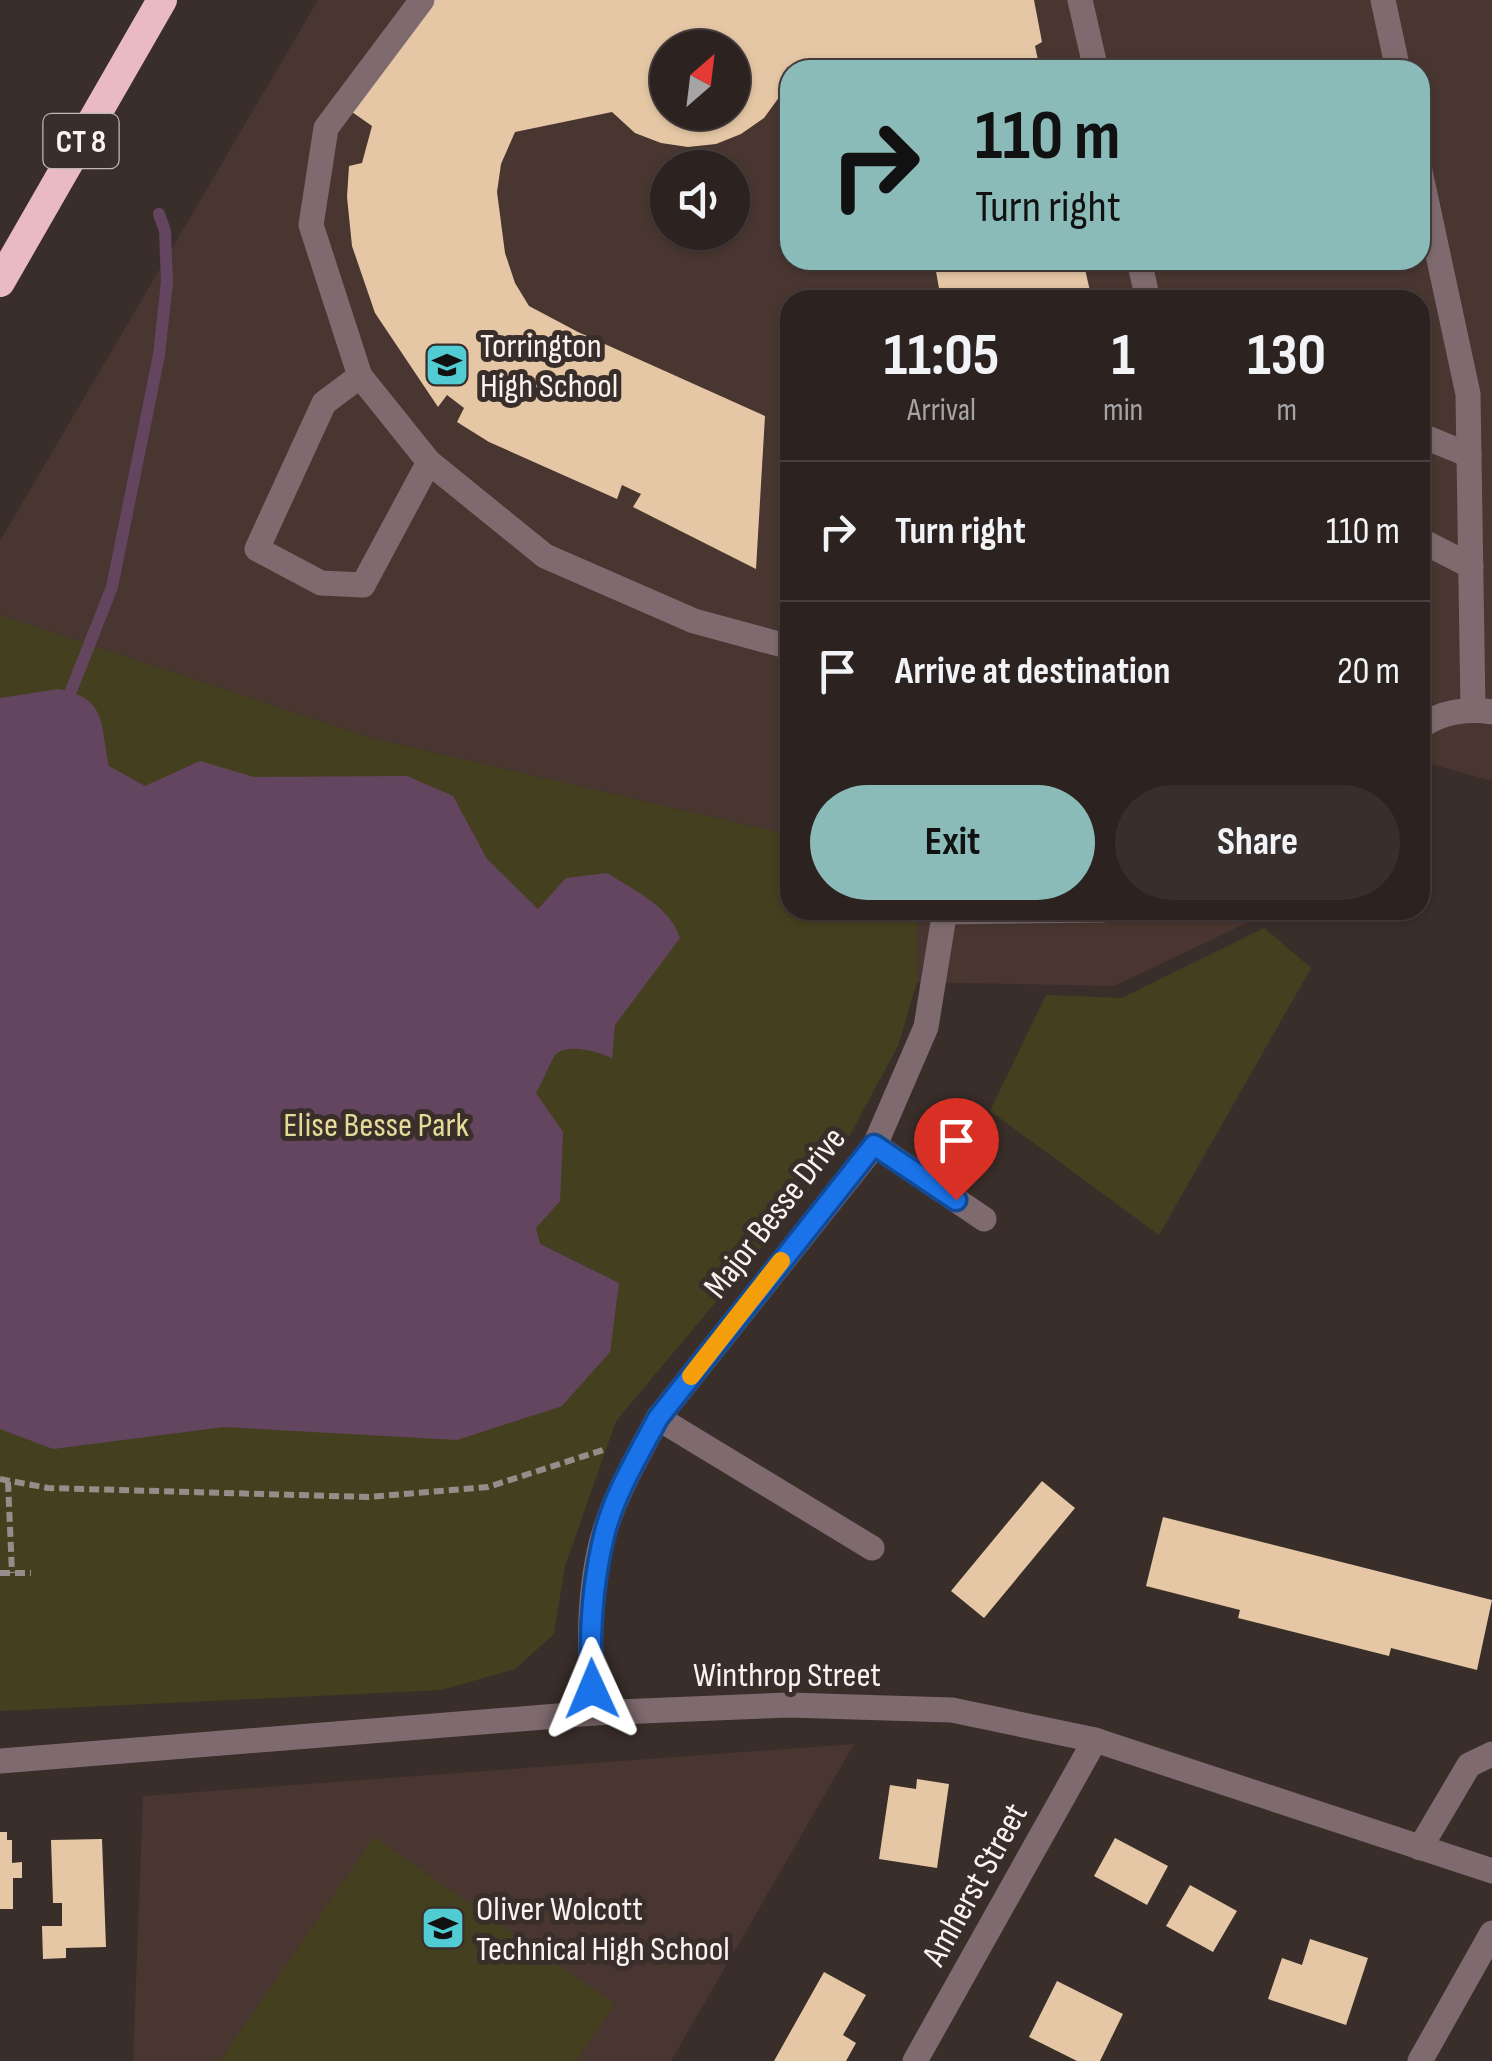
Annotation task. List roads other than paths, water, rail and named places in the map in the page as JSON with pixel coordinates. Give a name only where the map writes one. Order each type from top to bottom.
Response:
[{"type":"highway","name":"CT 8","points":[[0,282],[162,0]]},
{"type":"street","points":[[422,0],[326,128],[310,226],[360,376],[429,462],[545,556],[694,621],[780,644]]},
{"type":"street","points":[[1080,0],[1094,60]]},
{"type":"street","points":[[1383,0],[1396,60]]},
{"type":"street","points":[[1430,217],[1468,394],[1472,566],[1483,711],[1430,720]]},
{"type":"street","points":[[360,376],[324,403],[257,549],[321,584],[363,585],[429,462]]},
{"type":"street","points":[[1430,439],[1469,455]]},
{"type":"street","points":[[1430,545],[1472,566]]},
{"type":"street","name":"Major Besse Drive","points":[[594,1713],[590,1665],[594,1593],[605,1530],[632,1467],[658,1418],[874,1145],[926,1026],[944,920]]},
{"type":"street","points":[[874,1145],[984,1219]]},
{"type":"street","points":[[658,1418],[872,1548]]},
{"type":"street","name":"Winthrop Street","points":[[0,1760],[594,1713],[789,1705],[952,1710],[1095,1740],[1492,1872]]},
{"type":"street","name":"Amherst Street","points":[[915,2061],[1095,1740]]},
{"type":"street","points":[[1420,1848],[1468,1766],[1492,1754]]},
{"type":"street","points":[[1420,2061],[1492,1934]]},
{"type":"waterway","points":[[71,691],[112,587],[159,355],[167,282],[165,231],[159,214]]},
{"type":"place","name":"Torrington High School","points":[[447,365]]},
{"type":"place","name":"Oliver Wolcott Technical High School","points":[[443,1928]]},
{"type":"park label","name":"Elise Besse Park","points":[[376,1124]]}]
